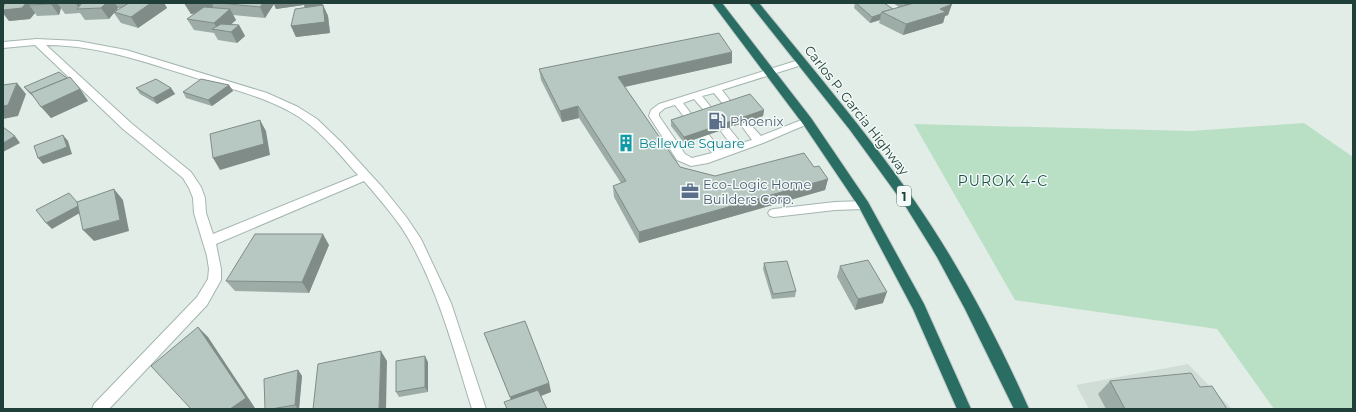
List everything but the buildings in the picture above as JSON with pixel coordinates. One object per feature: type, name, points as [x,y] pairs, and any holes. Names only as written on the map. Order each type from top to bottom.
[{"type":"highway","points":[[717,3],[807,121],[864,205],[919,308],[964,409]]},
{"type":"highway","name":"Carlos P. Garcia Highway","points":[[754,3],[870,147],[929,234],[968,301],[1022,409]]},
{"type":"street","points":[[37,42],[127,126],[186,176],[195,187],[199,198],[200,213],[209,241],[215,269],[214,280],[202,301],[100,409]]},
{"type":"street","points":[[3,45],[37,42],[79,44],[123,52],[283,103],[304,114],[322,128],[366,176],[391,205],[416,241],[434,276],[452,323],[480,409]]},
{"type":"street","points":[[209,241],[366,176]]},
{"type":"lane","points":[[802,62],[657,108],[654,112],[654,116],[681,157],[686,160],[696,162],[759,141],[807,121]]},
{"type":"lane","points":[[716,89],[730,106]]},
{"type":"lane","points":[[696,95],[711,113]]},
{"type":"lane","points":[[677,101],[691,120]]},
{"type":"lane","points":[[744,123],[759,141]]},
{"type":"lane","points":[[724,130],[739,148]]},
{"type":"lane","points":[[704,136],[719,155]]},
{"type":"lane","points":[[774,213],[836,206],[864,205]]},
{"type":"shaded area","points":[[1188,364],[1232,409],[1089,409],[1076,385]]},
{"type":"green space","points":[[1304,123],[1353,157],[1353,409],[1274,409],[1217,329],[1015,300],[914,124],[1191,131]]},
{"type":"place","name":"Phoenix","points":[[717,121]]},
{"type":"place","name":"Bellevue Square","points":[[626,143]]},
{"type":"place","name":"Eco-Logic Home Builders Corp.","points":[[690,191]]},
{"type":"district","name":"PUROK 4-C","points":[[1003,181]]}]
